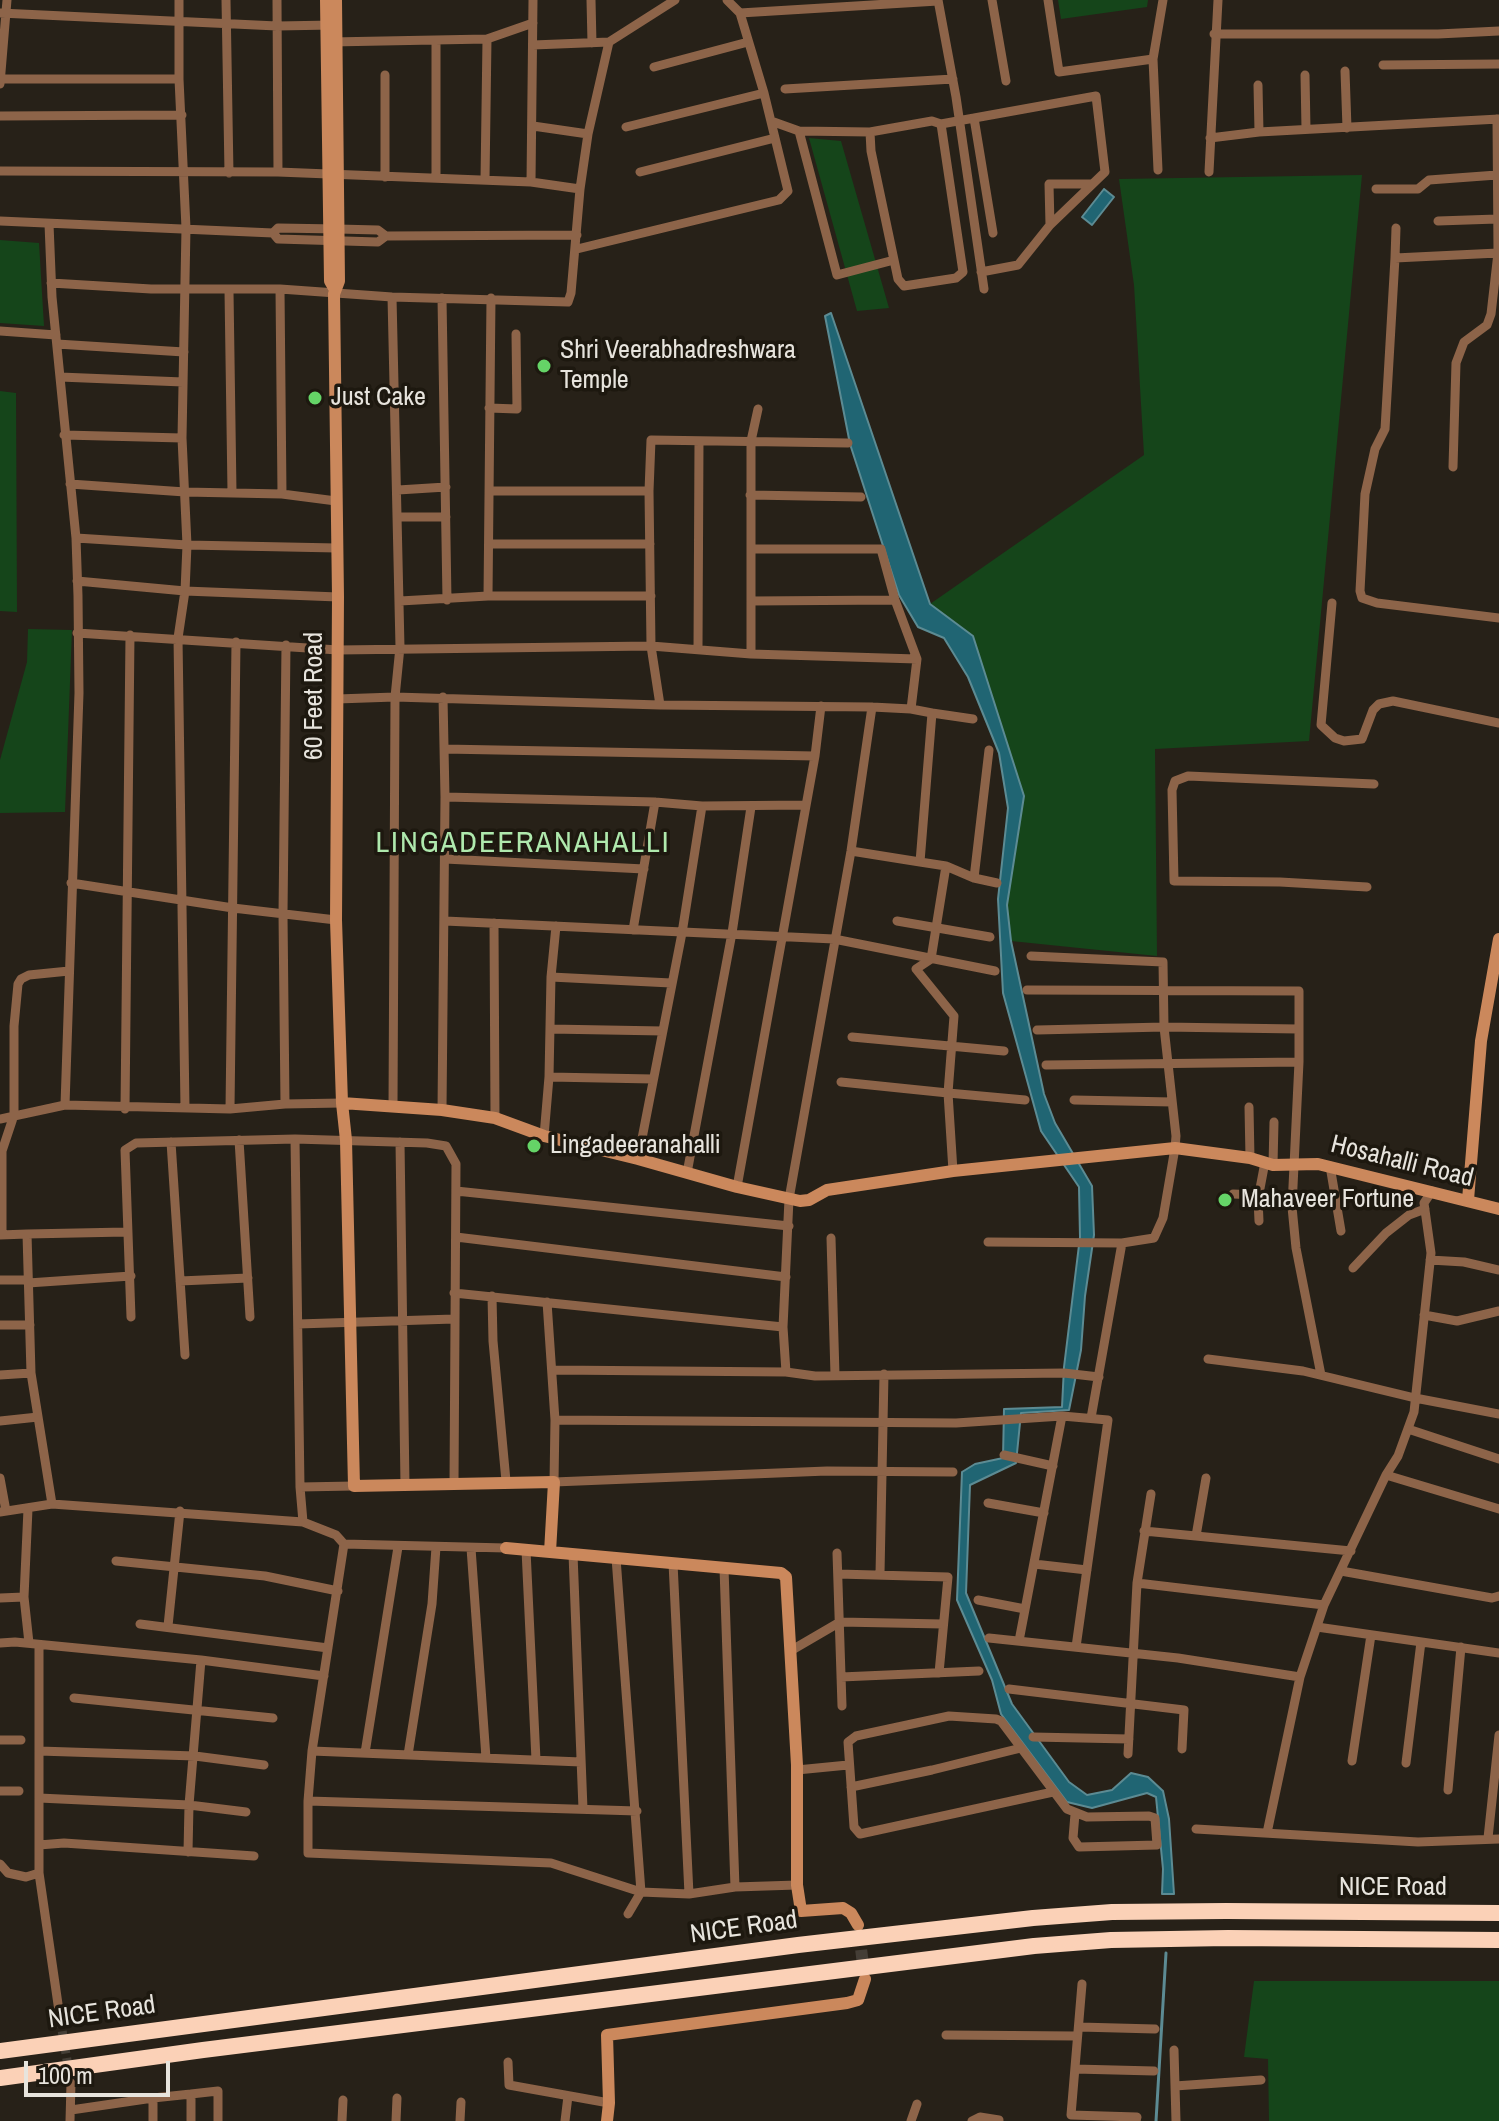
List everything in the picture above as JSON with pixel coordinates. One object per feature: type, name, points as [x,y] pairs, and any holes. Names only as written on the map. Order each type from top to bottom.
[{"type":"highway","name":"NICE Road","points":[[0,2051],[798,1945],[1046,1917],[1112,1912],[1499,1913]]},
{"type":"highway","name":"NICE Road","points":[[0,2078],[1034,1946],[1111,1940],[1228,1938],[1499,1940]]},
{"type":"street","points":[[7,0],[2,13],[0,82],[179,79]]},
{"type":"street","points":[[179,0],[179,79],[186,228],[182,438],[187,545],[185,591],[178,638],[185,1108]]},
{"type":"street","points":[[226,0],[229,173]]},
{"type":"street","points":[[277,0],[278,172]]},
{"type":"street","name":"60 Feet Road","points":[[326,0],[331,25]]},
{"type":"street","name":"60 Feet Road","points":[[336,0],[331,25],[334,235],[339,281],[334,291],[338,597],[336,920],[346,1140],[354,1486]]},
{"type":"street","points":[[531,182],[533,0]]},
{"type":"street","points":[[591,0],[592,43]]},
{"type":"street","points":[[533,45],[609,42],[675,0]]},
{"type":"street","points":[[577,249],[779,200],[788,191],[740,13],[727,0]]},
{"type":"street","points":[[740,13],[938,0],[984,289]]},
{"type":"street","points":[[992,0],[1006,81]]},
{"type":"street","points":[[1048,0],[1059,72],[1153,59]]},
{"type":"street","points":[[1158,170],[1153,59],[1163,0]]},
{"type":"street","points":[[1209,172],[1218,0]]},
{"type":"street","points":[[2,13],[277,26],[331,25]]},
{"type":"street","points":[[331,42],[487,39],[533,23]]},
{"type":"street","points":[[1214,34],[1499,31]]},
{"type":"street","points":[[485,180],[487,39]]},
{"type":"street","points":[[436,41],[436,178]]},
{"type":"street","points":[[51,283],[229,291],[280,289],[392,297],[568,302],[577,249],[580,189],[588,134],[609,42]]},
{"type":"street","points":[[654,67],[748,42]]},
{"type":"street","points":[[1383,65],[1499,64]]},
{"type":"street","points":[[1345,71],[1347,128]]},
{"type":"street","points":[[385,75],[385,177]]},
{"type":"street","points":[[1305,75],[1306,129]]},
{"type":"street","points":[[785,89],[953,79]]},
{"type":"street","points":[[1258,85],[1259,132]]},
{"type":"street","points":[[626,127],[764,93]]},
{"type":"street","points":[[771,121],[799,131],[870,132],[932,121],[941,124],[1096,96],[1105,172],[1050,225],[1018,265],[981,272]]},
{"type":"street","points":[[0,116],[182,115]]},
{"type":"street","points":[[974,118],[993,233]]},
{"type":"street","points":[[1210,138],[1259,132],[1498,119],[1498,253],[1491,314],[1487,325],[1464,342],[1456,363],[1453,467]]},
{"type":"street","points":[[870,132],[871,151],[898,279],[904,286],[956,278],[963,272],[941,124]]},
{"type":"street","points":[[533,126],[588,134]]},
{"type":"street","points":[[799,131],[837,275],[894,260]]},
{"type":"street","points":[[640,172],[775,138]]},
{"type":"street","points":[[0,171],[278,172],[531,182],[580,189]]},
{"type":"street","points":[[1376,189],[1418,189],[1429,180],[1497,175]]},
{"type":"street","points":[[1050,225],[1049,184],[1090,184]]},
{"type":"street","points":[[1438,221],[1497,219]]},
{"type":"street","points":[[0,221],[273,233],[278,239],[378,230],[386,236],[577,235]]},
{"type":"street","points":[[49,224],[51,283],[76,538],[77,581],[79,693],[65,1105]]},
{"type":"street","points":[[1396,228],[1385,429],[1375,449],[1365,494],[1360,591],[1362,598],[1377,603],[1499,618]]},
{"type":"street","points":[[1395,258],[1498,253]]},
{"type":"street","points":[[280,289],[282,494]]},
{"type":"street","points":[[229,291],[232,492]]},
{"type":"street","points":[[392,297],[400,601],[395,697],[393,1106]]},
{"type":"street","points":[[442,298],[447,600]]},
{"type":"street","points":[[488,596],[491,298]]},
{"type":"street","points":[[0,331],[184,352]]},
{"type":"street","points":[[489,408],[517,409],[516,334]]},
{"type":"street","points":[[60,377],[183,382]]},
{"type":"street","points":[[751,654],[751,441],[758,409]]},
{"type":"street","points":[[64,435],[182,438]]},
{"type":"street","points":[[660,705],[651,646],[651,440],[848,443]]},
{"type":"street","points":[[698,649],[699,441]]},
{"type":"street","points":[[70,484],[185,492],[282,494],[336,501]]},
{"type":"street","points":[[398,490],[446,487]]},
{"type":"street","points":[[489,491],[649,491]]},
{"type":"street","points":[[750,495],[861,497]]},
{"type":"street","points":[[399,517],[446,517]]},
{"type":"street","points":[[76,538],[187,545],[337,548]]},
{"type":"street","points":[[490,544],[650,544]]},
{"type":"street","points":[[751,549],[881,549],[895,600],[917,659],[911,709]]},
{"type":"street","points":[[77,581],[185,591],[338,597]]},
{"type":"street","points":[[400,601],[488,596],[651,596]]},
{"type":"street","points":[[751,601],[895,600]]},
{"type":"street","points":[[1332,603],[1321,725],[1335,738],[1344,741],[1362,739],[1373,710],[1379,704],[1393,701],[1499,723]]},
{"type":"street","points":[[77,633],[338,650],[651,646],[751,654],[917,659]]},
{"type":"street","points":[[125,1109],[130,635]]},
{"type":"street","points":[[230,1109],[236,642]]},
{"type":"street","points":[[285,1104],[283,914],[286,645]]},
{"type":"street","points":[[442,1110],[445,921],[443,697]]},
{"type":"street","points":[[337,699],[443,697],[660,705],[872,707],[911,709],[973,719]]},
{"type":"street","points":[[737,1187],[815,756],[821,706]]},
{"type":"street","points":[[786,1372],[783,1327],[789,1199],[851,851],[872,707]]},
{"type":"street","points":[[920,862],[932,713]]},
{"type":"street","points":[[444,749],[815,756]]},
{"type":"street","points":[[974,878],[989,750]]},
{"type":"street","points":[[1367,887],[1174,881],[1172,790],[1175,781],[1188,776],[1374,784]]},
{"type":"street","points":[[445,797],[702,806],[805,805]]},
{"type":"street","points":[[633,930],[655,802]]},
{"type":"street","points":[[638,1159],[682,933],[702,806]]},
{"type":"street","points":[[687,1173],[732,933],[751,807]]},
{"type":"street","points":[[851,851],[946,866],[974,878],[997,883]]},
{"type":"street","points":[[445,859],[644,869]]},
{"type":"street","points":[[946,866],[931,959],[916,969],[954,1016],[948,1093],[953,1171]]},
{"type":"street","points":[[71,883],[336,920]]},
{"type":"street","points":[[445,921],[834,939],[995,971]]},
{"type":"street","points":[[897,921],[990,937]]},
{"type":"street","points":[[494,923],[495,1118]]},
{"type":"street","points":[[544,1136],[556,926]]},
{"type":"street","points":[[1468,1200],[1481,1041],[1499,939]]},
{"type":"street","points":[[988,1242],[1122,1243],[1154,1238],[1163,1218],[1175,1148],[1164,1027],[1163,962],[1031,956]]},
{"type":"street","points":[[69,971],[29,975],[18,984],[14,1026],[14,1115],[2,1151],[1,1235],[126,1232]]},
{"type":"street","points":[[551,977],[671,983]]},
{"type":"street","points":[[1027,990],[1299,991],[1299,1062],[1291,1183],[1296,1248],[1321,1375]]},
{"type":"street","points":[[1037,1030],[1164,1027],[1298,1029]]},
{"type":"street","points":[[550,1029],[663,1031]]},
{"type":"street","points":[[852,1037],[1004,1051]]},
{"type":"street","points":[[1046,1065],[1299,1062]]},
{"type":"street","points":[[549,1077],[653,1079]]},
{"type":"street","points":[[841,1082],[1025,1100]]},
{"type":"street","points":[[1074,1100],[1172,1102]]},
{"type":"street","points":[[0,1119],[65,1105],[125,1109],[230,1109],[342,1103],[442,1110],[495,1118],[544,1136],[737,1187],[789,1199],[809,1200],[827,1190],[953,1171],[1175,1148],[1269,1163]]},
{"type":"street","points":[[1249,1107],[1250,1158]]},
{"type":"street","points":[[1259,1221],[1258,1195],[1269,1163],[1274,1122]]},
{"type":"street","points":[[295,1139],[303,1522]]},
{"type":"street","points":[[131,1317],[125,1150],[136,1143],[295,1139],[446,1146],[456,1164],[454,1484]]},
{"type":"street","points":[[239,1140],[250,1317]]},
{"type":"street","points":[[171,1142],[185,1355]]},
{"type":"street","points":[[400,1142],[405,1485]]},
{"type":"street","name":"Hosahalli Road","points":[[1269,1163],[1330,1166],[1499,1209]]},
{"type":"street","points":[[1330,1166],[1341,1231]]},
{"type":"street","points":[[456,1191],[789,1226]]},
{"type":"street","points":[[1267,1833],[1282,1750],[1300,1677],[1324,1605],[1398,1456],[1408,1429],[1415,1398],[1430,1260],[1426,1197],[1432,1191]]},
{"type":"street","points":[[1233,1194],[1258,1195]]},
{"type":"street","points":[[1353,1268],[1386,1233],[1409,1215],[1425,1209]]},
{"type":"street","points":[[27,1234],[31,1373],[52,1504]]},
{"type":"street","points":[[456,1237],[786,1277]]},
{"type":"street","points":[[831,1238],[835,1375]]},
{"type":"street","points":[[1091,1418],[1122,1243]]},
{"type":"street","points":[[1430,1260],[1464,1262],[1499,1270]]},
{"type":"street","points":[[0,1280],[28,1282],[131,1276]]},
{"type":"street","points":[[180,1281],[248,1278]]},
{"type":"street","points":[[454,1293],[783,1327]]},
{"type":"street","points":[[492,1296],[506,1481]]},
{"type":"street","points":[[547,1302],[555,1420],[550,1552]]},
{"type":"street","points":[[1424,1315],[1457,1321],[1499,1311]]},
{"type":"street","points":[[298,1324],[454,1319]]},
{"type":"street","points":[[0,1325],[30,1325]]},
{"type":"street","points":[[1208,1359],[1321,1375],[1499,1414]]},
{"type":"street","points":[[553,1370],[786,1372],[815,1376],[1064,1373],[1099,1377]]},
{"type":"street","points":[[0,1375],[31,1373]]},
{"type":"street","points":[[880,1574],[884,1374]]},
{"type":"street","points":[[555,1420],[956,1423],[1062,1416],[1108,1420],[1076,1647]]},
{"type":"street","points":[[1019,1641],[1062,1416]]},
{"type":"street","points":[[0,1421],[38,1417]]},
{"type":"street","points":[[1408,1429],[1499,1459]]},
{"type":"street","points":[[1004,1455],[1053,1466]]},
{"type":"street","points":[[300,1487],[554,1482],[882,1470],[953,1472]]},
{"type":"street","points":[[1386,1475],[1499,1509]]},
{"type":"street","points":[[0,1478],[3,1512],[52,1504],[180,1511],[303,1522],[336,1535],[344,1544],[506,1548],[781,1573],[786,1577],[792,1650],[797,1770],[797,1885],[801,1911],[843,1908],[851,1913],[858,1925]]},
{"type":"street","points":[[1196,1536],[1206,1478]]},
{"type":"street","points":[[1128,1754],[1137,1583],[1151,1494]]},
{"type":"street","points":[[988,1503],[1044,1513]]},
{"type":"street","points":[[28,1509],[24,1597],[34,1644],[39,1751],[39,1873],[60,2018]]},
{"type":"street","points":[[168,1626],[180,1511]]},
{"type":"street","points":[[1144,1531],[1351,1551]]},
{"type":"street","points":[[344,1544],[312,1751],[308,1853],[551,1863],[641,1892],[689,1894],[735,1887],[797,1885]]},
{"type":"street","points":[[365,1753],[398,1547]]},
{"type":"street","points":[[408,1755],[432,1604],[436,1547]]},
{"type":"street","points":[[471,1548],[486,1758]]},
{"type":"street","points":[[526,1550],[536,1760]]},
{"type":"street","points":[[837,1553],[842,1706]]},
{"type":"street","points":[[573,1554],[583,1809]]},
{"type":"street","points":[[616,1558],[641,1892],[628,1914]]},
{"type":"street","points":[[116,1561],[265,1576],[338,1591]]},
{"type":"street","points":[[673,1563],[689,1894]]},
{"type":"street","points":[[1034,1564],[1087,1570]]},
{"type":"street","points":[[724,1568],[735,1887]]},
{"type":"street","points":[[1341,1571],[1492,1598],[1499,1596]]},
{"type":"street","points":[[838,1574],[948,1577],[939,1673]]},
{"type":"street","points":[[1137,1583],[1324,1605]]},
{"type":"street","points":[[0,1598],[24,1597]]},
{"type":"street","points":[[978,1600],[1025,1609]]},
{"type":"street","points":[[792,1650],[840,1622],[943,1624]]},
{"type":"street","points":[[140,1624],[328,1648]]},
{"type":"street","points":[[1317,1627],[1499,1653]]},
{"type":"street","points":[[1352,1761],[1371,1635]]},
{"type":"street","points":[[989,1638],[1133,1653],[1300,1677]]},
{"type":"street","points":[[1406,1763],[1421,1642]]},
{"type":"street","points":[[0,1643],[201,1660],[324,1676]]},
{"type":"street","points":[[1448,1790],[1461,1647]]},
{"type":"street","points":[[188,1852],[201,1660]]},
{"type":"street","points":[[841,1677],[979,1671]]},
{"type":"street","points":[[1009,1689],[1184,1710],[1182,1749]]},
{"type":"street","points":[[74,1698],[273,1718]]},
{"type":"street","points":[[1053,1792],[860,1834],[854,1827],[848,1742],[856,1736],[949,1716],[996,1719],[1067,1809],[1075,1814],[1100,1817],[1155,1818],[1157,1845],[1079,1847],[1073,1838],[1075,1814]]},
{"type":"street","points":[[1488,1838],[1496,1788],[1499,1735]]},
{"type":"street","points":[[1033,1737],[1129,1739]]},
{"type":"street","points":[[0,1740],[21,1740]]},
{"type":"street","points":[[851,1787],[1021,1748]]},
{"type":"street","points":[[39,1751],[195,1756],[264,1765]]},
{"type":"street","points":[[312,1751],[581,1762]]},
{"type":"street","points":[[797,1770],[848,1765]]},
{"type":"street","points":[[0,1791],[19,1791]]},
{"type":"street","points":[[39,1798],[189,1805],[246,1812]]},
{"type":"street","points":[[308,1801],[637,1811]]},
{"type":"street","points":[[1196,1829],[1418,1842],[1499,1839]]},
{"type":"street","points":[[39,1845],[64,1843],[254,1856]]},
{"type":"street","points":[[0,1864],[8,1873],[26,1877],[39,1873]]},
{"type":"street","points":[[607,2121],[607,2035],[847,2003],[858,2000],[865,1979]]},
{"type":"street","points":[[1082,1984],[1071,2115],[1137,2117],[1136,2121]]},
{"type":"street","points":[[946,2035],[1155,2029]]},
{"type":"street","points":[[1174,2050],[1176,2121]]},
{"type":"street","points":[[508,2062],[509,2085],[609,2103]]},
{"type":"street","points":[[1075,2069],[1154,2071]]},
{"type":"street","points":[[1175,2086],[1261,2080]]},
{"type":"street","points":[[71,2083],[70,2116],[153,2098],[218,2091],[218,2121]]},
{"type":"street","points":[[191,2094],[191,2121]]},
{"type":"street","points":[[565,2121],[568,2096]]},
{"type":"street","points":[[153,2098],[153,2121]]},
{"type":"street","points":[[396,2121],[397,2098]]},
{"type":"street","points":[[342,2121],[343,2100]]},
{"type":"street","points":[[460,2121],[461,2102]]},
{"type":"street","points":[[911,2121],[917,2104]]},
{"type":"street","points":[[972,2121],[980,2117],[999,2120]]},
{"type":"green space","points":[[1058,0],[1148,0],[1147,7],[1061,19]]},
{"type":"green space","points":[[809,138],[841,141],[889,308],[857,311]]},
{"type":"green space","points":[[1362,175],[1309,741],[1155,749],[1157,956],[1011,941],[1007,905],[1023,796],[973,637],[930,604],[1144,455],[1134,285],[1119,179]]},
{"type":"green space","points":[[0,240],[39,243],[44,326],[0,323]]},
{"type":"green space","points":[[0,391],[16,393],[17,612],[0,611]]},
{"type":"green space","points":[[28,629],[72,630],[65,812],[0,813],[0,760],[27,662]]},
{"type":"green space","points":[[1254,1981],[1499,1981],[1499,2121],[1269,2121],[1268,2059],[1244,2057]]},
{"type":"water","points":[[1104,189],[1114,197],[1092,225],[1082,217]]},
{"type":"water","points":[[831,313],[930,604],[973,636],[1024,796],[1007,905],[1011,941],[1044,1094],[1055,1123],[1092,1186],[1094,1235],[1081,1350],[1069,1410],[1021,1413],[1016,1463],[970,1485],[966,1593],[1012,1704],[1069,1782],[1087,1795],[1112,1790],[1131,1773],[1148,1777],[1163,1791],[1169,1819],[1174,1894],[1162,1894],[1163,1869],[1156,1797],[1147,1793],[1092,1808],[1067,1802],[1001,1714],[992,1680],[957,1600],[962,1472],[975,1464],[1003,1458],[1004,1409],[1062,1407],[1080,1237],[1079,1187],[1041,1131],[1003,993],[998,899],[1008,808],[999,753],[968,677],[944,638],[918,627],[899,595],[850,444],[825,316]]},
{"type":"waterway","points":[[1156,2121],[1166,1953]]},
{"type":"tunnel","points":[[859,1932],[864,1973]]},
{"type":"tunnel","points":[[60,2018],[69,2072]]},
{"type":"place","name":"Shri Veerabhadreshwara Temple","points":[[544,366]]},
{"type":"place","name":"Just Cake","points":[[315,398]]},
{"type":"place","name":"Lingadeeranahalli","points":[[534,1146]]},
{"type":"place","name":"Mahaveer Fortune","points":[[1225,1200]]},
{"type":"district","name":"LINGADEERANAHALLI","points":[[523,844]]}]
